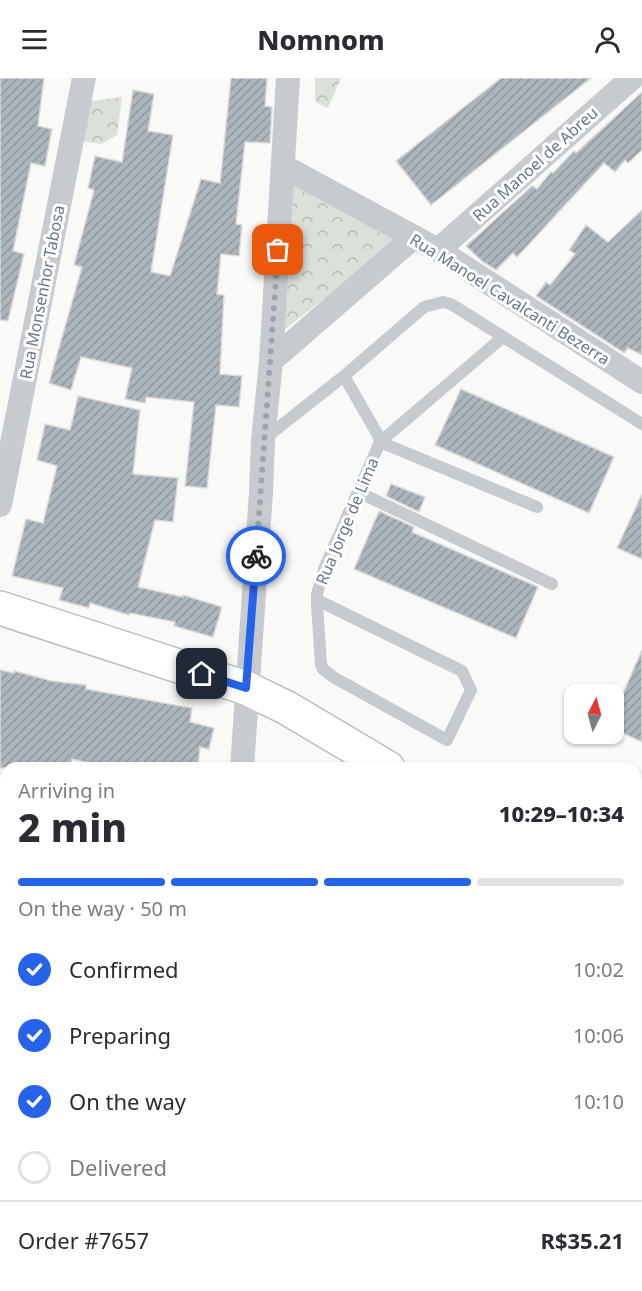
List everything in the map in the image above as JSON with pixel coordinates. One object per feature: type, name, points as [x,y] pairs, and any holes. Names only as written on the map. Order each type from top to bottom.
[{"type":"main road","points":[[0,608],[246,688],[287,708],[378,762]]},
{"type":"street","name":"Rua Monsenhor Tabosa","points":[[0,505],[84,78]]},
{"type":"street","points":[[242,762],[263,440],[271,361],[288,78]]},
{"type":"street","name":"Rua Manoel de Abreu","points":[[438,250],[632,78]]},
{"type":"street","name":"Rua Manoel Cavalcanti Bezerra","points":[[283,166],[438,250],[642,382]]},
{"type":"street","points":[[271,361],[414,237]]},
{"type":"lane","points":[[263,440],[344,376],[424,306],[443,302],[451,304],[642,424]]},
{"type":"lane","points":[[380,442],[503,337]]},
{"type":"lane","points":[[344,376],[379,436],[380,442]]},
{"type":"lane","points":[[380,442],[537,507]]},
{"type":"lane","name":"Rua Jorge de Lima","points":[[317,600],[462,671],[471,690],[447,740],[333,677],[323,669],[320,658],[317,600],[324,569],[380,442]]},
{"type":"lane","points":[[358,492],[552,584]]},
{"type":"green space","points":[[315,78],[341,78],[328,108],[315,102]]},
{"type":"green space","points":[[122,97],[117,135],[101,144],[81,141],[91,101]]},
{"type":"green space","points":[[290,179],[402,239],[280,333]]},
{"type":"building","points":[[0,78],[44,78],[38,126],[52,129],[45,166],[31,163],[13,251],[24,254],[8,321],[0,320]]},
{"type":"building","points":[[231,78],[267,78],[265,106],[272,107],[270,143],[245,142],[236,224],[242,225],[239,256],[221,254],[217,294],[224,295],[220,374],[242,376],[239,407],[216,405],[207,488],[185,486],[194,402],[146,397],[145,403],[125,399],[132,368],[81,357],[71,390],[49,383],[82,267],[74,265],[94,190],[88,188],[95,156],[122,162],[133,90],[154,94],[148,131],[173,135],[151,272],[170,276],[201,179],[220,183]]},
{"type":"building","points":[[501,78],[591,78],[431,205],[396,161]]},
{"type":"building","points":[[642,92],[642,150],[628,163],[625,160],[615,172],[604,163],[517,257],[513,253],[496,270],[483,262],[466,246],[532,186],[537,189],[551,172],[553,173],[574,151],[576,153]]},
{"type":"building","points":[[642,210],[642,355],[628,348],[624,353],[536,296],[546,282],[550,285],[575,254],[569,250],[586,225],[608,242]]},
{"type":"building","points":[[461,389],[614,457],[589,513],[435,445]]},
{"type":"building","points":[[78,396],[140,410],[133,474],[178,478],[173,522],[155,520],[138,587],[183,597],[183,595],[222,607],[213,637],[174,626],[175,622],[130,613],[129,615],[90,603],[89,608],[59,600],[63,588],[12,576],[26,519],[43,523],[57,466],[37,460],[45,424],[70,430]]},
{"type":"building","points":[[391,484],[425,497],[419,512],[386,496]]},
{"type":"building","points":[[642,494],[642,559],[617,548]]},
{"type":"building","points":[[379,511],[414,527],[412,532],[538,587],[516,638],[354,569]]},
{"type":"building","points":[[642,650],[642,742],[624,734],[624,691]]},
{"type":"building","points":[[0,670],[14,673],[14,671],[52,681],[86,685],[86,689],[192,708],[190,722],[214,728],[209,749],[200,747],[199,762],[84,762],[72,759],[71,762],[0,762]]},
{"type":"way so far","points":[[256,556],[278,250]]},
{"type":"route","points":[[202,674],[246,688],[256,556]]}]
